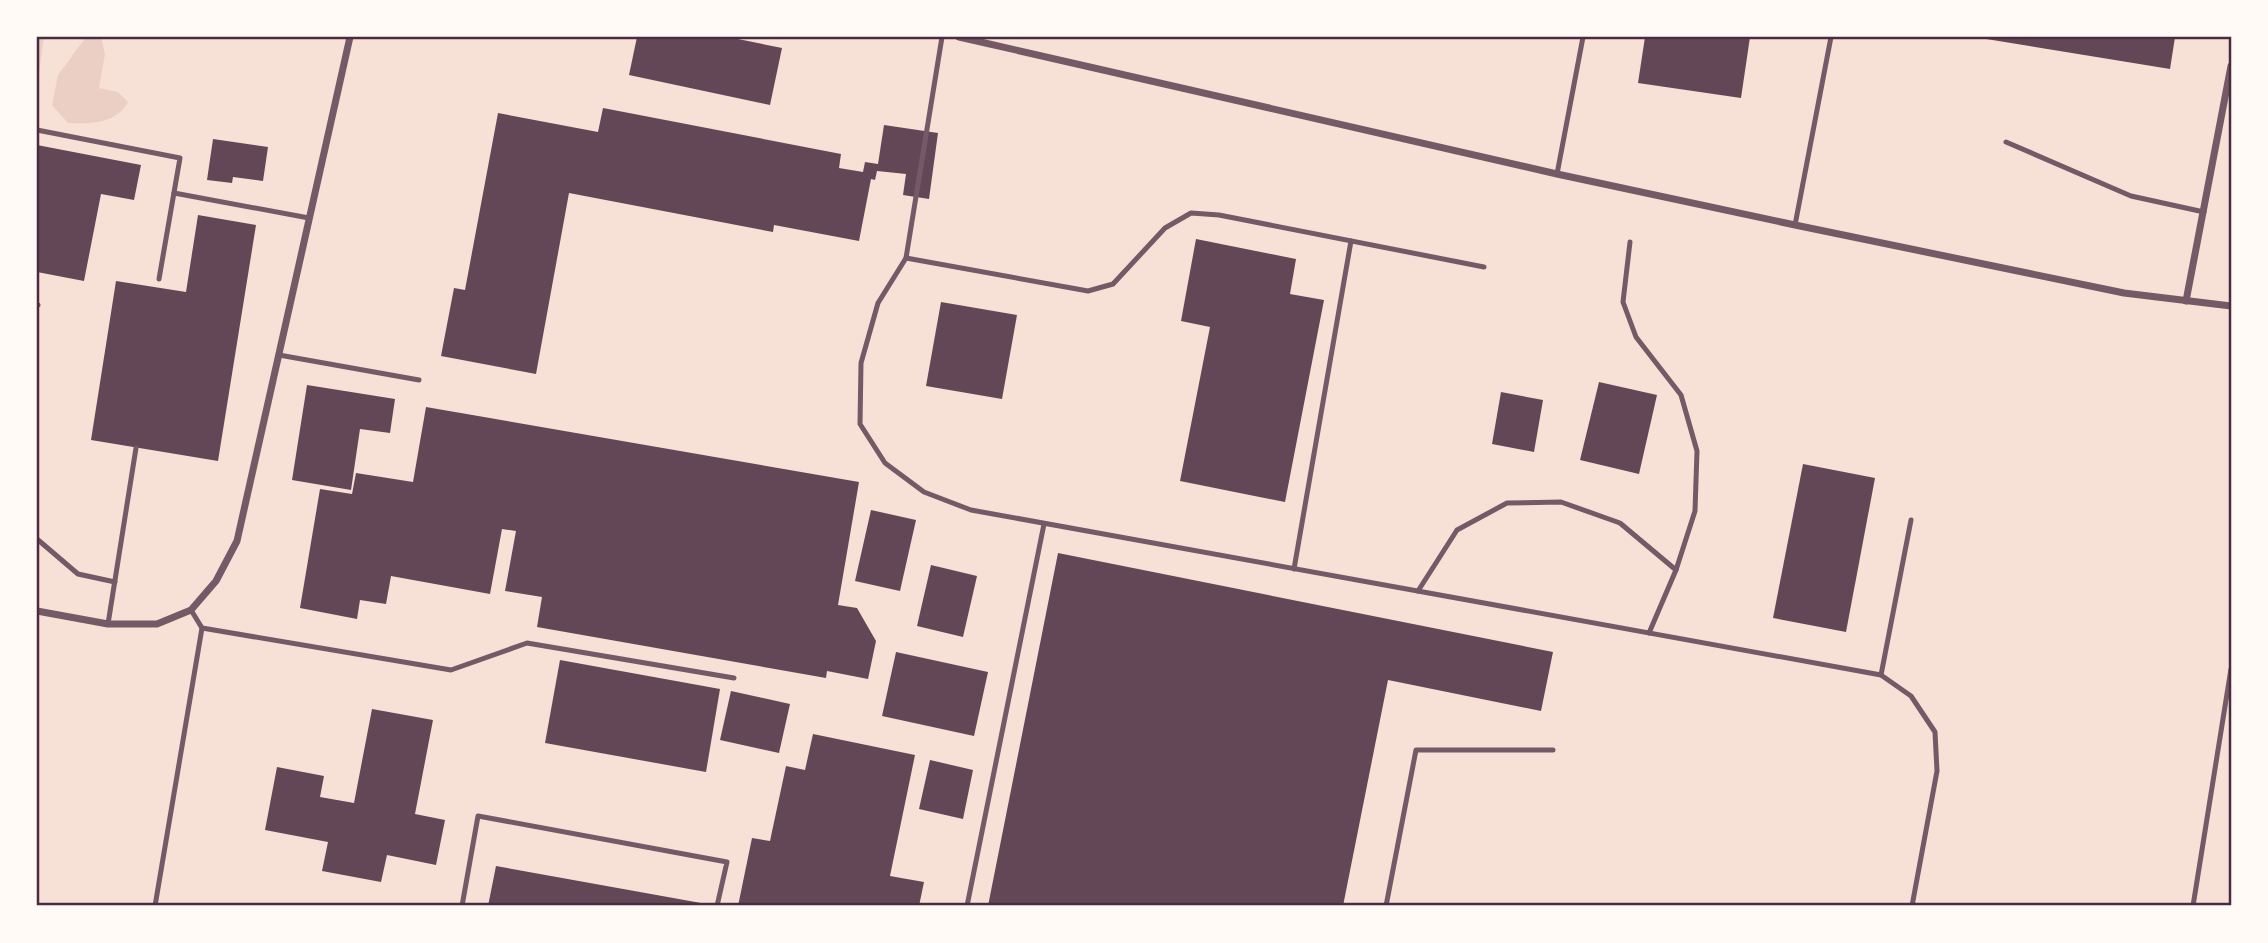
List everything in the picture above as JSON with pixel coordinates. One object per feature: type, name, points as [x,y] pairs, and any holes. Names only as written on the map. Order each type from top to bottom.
[{"type":"street","points":[[37,611],[108,624],[157,624],[191,610],[216,581],[237,541],[350,37]]},
{"type":"street","points":[[959,37],[1557,174],[1795,225],[2124,293],[2231,306]]},
{"type":"street","points":[[2186,301],[2231,66]]},
{"type":"lane","points":[[942,37],[906,258],[878,303],[862,363],[860,424],[885,463],[925,492],[971,510],[1881,675],[1911,696],[1935,732],[1937,771],[1912,906]]},
{"type":"lane","points":[[1557,174],[1583,37]]},
{"type":"lane","points":[[1795,225],[1831,37]]},
{"type":"lane","points":[[37,130],[180,158],[159,279]]},
{"type":"lane","points":[[2006,142],[2131,196],[2204,212]]},
{"type":"lane","points":[[174,193],[309,218]]},
{"type":"lane","points":[[906,258],[1088,291],[1113,284],[1165,228],[1191,213],[1219,215],[1484,267]]},
{"type":"lane","points":[[1294,569],[1351,241]]},
{"type":"lane","points":[[1630,242],[1623,302],[1636,338],[1681,395],[1697,452],[1695,511],[1676,570],[1649,633]]},
{"type":"lane","points":[[279,355],[419,380]]},
{"type":"lane","points":[[108,624],[136,447]]},
{"type":"lane","points":[[1418,591],[1457,530],[1507,503],[1561,502],[1620,523],[1676,570]]},
{"type":"lane","points":[[1881,675],[1911,520]]},
{"type":"lane","points":[[967,906],[1044,523]]},
{"type":"lane","points":[[37,540],[78,574],[115,582]]},
{"type":"lane","points":[[155,906],[202,628],[191,610]]},
{"type":"lane","points":[[202,628],[450,670],[527,643],[734,678]]},
{"type":"lane","points":[[2193,906],[2231,669]]},
{"type":"lane","points":[[1386,906],[1416,750],[1553,750]]},
{"type":"lane","points":[[462,906],[478,816],[727,863],[717,906]]},
{"type":"shaded area","points":[[37,37],[44,37],[37,87]]},
{"type":"shaded area","points":[[86,37],[101,37],[105,54],[99,88],[118,92],[128,102],[110,119],[93,123],[68,123],[52,105],[58,75]]},
{"type":"building","points":[[637,37],[728,37],[782,48],[770,105],[629,75]]},
{"type":"building","points":[[1645,37],[1750,37],[1741,98],[1638,83]]},
{"type":"building","points":[[1974,37],[2175,37],[2170,69]]},
{"type":"building","points":[[603,108],[841,154],[839,168],[863,172],[865,162],[878,164],[884,125],[938,133],[929,199],[903,195],[906,174],[877,171],[875,180],[871,179],[859,241],[774,225],[773,232],[569,193],[536,374],[441,356],[454,288],[465,290],[498,113],[598,132]]},
{"type":"building","points":[[213,139],[268,147],[263,181],[233,177],[232,183],[207,180]]},
{"type":"building","points":[[37,145],[141,165],[134,200],[101,194],[84,281],[37,272]]},
{"type":"building","points":[[198,215],[256,225],[218,461],[91,440],[116,281],[186,292]]},
{"type":"building","points":[[1196,239],[1296,259],[1290,294],[1324,300],[1285,502],[1180,481],[1210,327],[1181,321]]},
{"type":"building","points":[[941,302],[1017,315],[1002,399],[926,386]]},
{"type":"building","points":[[1599,382],[1657,395],[1639,474],[1580,460]]},
{"type":"building","points":[[307,385],[395,399],[390,433],[360,429],[351,490],[292,480]]},
{"type":"building","points":[[1501,392],[1543,400],[1534,452],[1492,444]]},
{"type":"building","points":[[426,407],[859,482],[838,605],[857,608],[876,641],[868,679],[827,671],[826,678],[537,627],[542,597],[505,591],[516,531],[502,529],[490,594],[391,576],[386,604],[360,600],[357,619],[300,608],[320,489],[352,494],[356,473],[413,482]]},
{"type":"building","points":[[1803,464],[1875,478],[1846,632],[1773,618]]},
{"type":"building","points":[[871,510],[916,520],[900,591],[855,581]]},
{"type":"building","points":[[1058,553],[1553,652],[1541,711],[1388,680],[1343,906],[988,906]]},
{"type":"building","points":[[931,565],[977,576],[963,637],[917,626]]},
{"type":"building","points":[[896,652],[988,672],[974,736],[882,716]]},
{"type":"building","points":[[560,660],[720,689],[706,772],[545,743]]},
{"type":"building","points":[[731,691],[790,704],[779,753],[720,740]]},
{"type":"building","points":[[372,709],[433,720],[415,814],[445,820],[436,865],[387,855],[381,882],[322,871],[328,842],[265,830],[277,767],[324,776],[320,797],[354,803]]},
{"type":"building","points":[[813,734],[915,755],[890,876],[924,882],[919,906],[738,906],[752,838],[770,841],[786,766],[805,770]]},
{"type":"building","points":[[930,760],[973,770],[963,819],[919,809]]},
{"type":"building","points":[[496,866],[701,903],[700,906],[488,906]]}]
